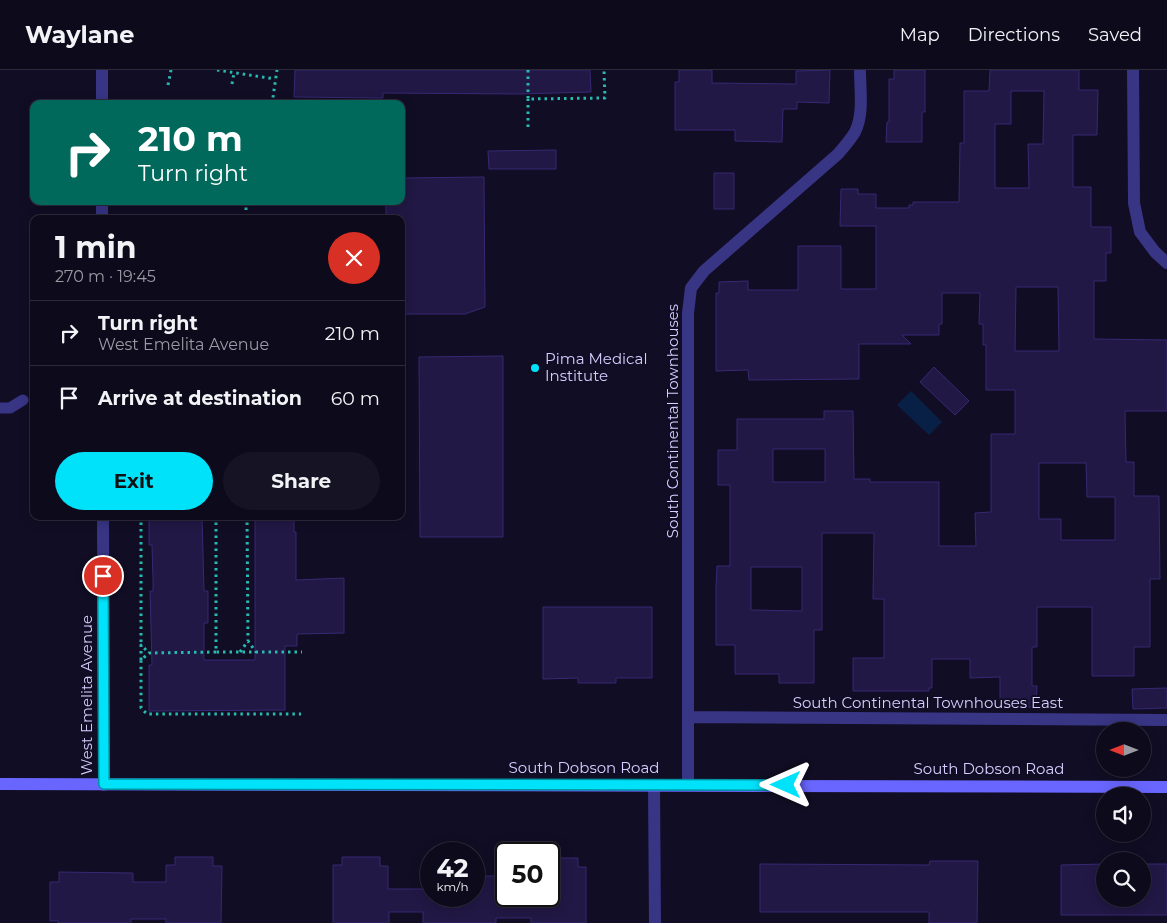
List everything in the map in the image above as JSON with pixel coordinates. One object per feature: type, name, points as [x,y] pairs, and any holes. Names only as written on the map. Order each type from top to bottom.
[{"type":"main road","name":"South Dobson Road","points":[[0,784],[688,784],[1167,787]]},
{"type":"street","points":[[102,70],[102,100]]},
{"type":"street","name":"South Continental Townhouses","points":[[688,784],[688,313],[691,288],[704,271],[838,154],[854,133],[859,121],[860,70]]},
{"type":"street","points":[[1133,70],[1134,203],[1140,232],[1155,252],[1167,263]]},
{"type":"street","name":"West Emelita Avenue","points":[[103,520],[104,784]]},
{"type":"street","name":"South Continental Townhouses East","points":[[688,717],[1167,720]]},
{"type":"street","points":[[654,784],[655,923]]},
{"type":"lane","points":[[0,408],[10,408],[23,400]]},
{"type":"path","points":[[168,85],[171,70]]},
{"type":"path","points":[[217,70],[275,79]]},
{"type":"path","points":[[272,100],[277,70]]},
{"type":"path","points":[[528,70],[528,126]]},
{"type":"path","points":[[528,99],[604,98],[604,70]]},
{"type":"path","points":[[232,84],[234,73]]},
{"type":"path","points":[[141,520],[142,708],[147,714],[301,714]]},
{"type":"path","points":[[216,520],[216,652]]},
{"type":"path","points":[[248,520],[248,641],[256,652]]},
{"type":"path","points":[[240,652],[248,641]]},
{"type":"path","points":[[141,645],[149,653]]},
{"type":"path","points":[[141,660],[149,653],[302,652]]},
{"type":"water","points":[[911,391],[942,422],[929,435],[897,405]]},
{"type":"building","points":[[295,70],[590,70],[591,92],[519,94],[383,93],[383,98],[294,97]]},
{"type":"building","points":[[679,70],[712,70],[712,83],[796,84],[796,71],[830,70],[829,103],[797,102],[797,109],[783,109],[782,142],[735,141],[735,130],[675,130],[675,82],[679,82]]},
{"type":"building","points":[[894,70],[925,70],[925,112],[922,112],[922,142],[886,142],[887,122],[889,122],[889,79],[894,79]]},
{"type":"building","points":[[990,70],[1079,70],[1079,90],[1098,90],[1097,135],[1073,135],[1073,187],[1091,187],[1091,227],[1111,227],[1111,253],[1106,253],[1106,281],[1094,281],[1094,339],[1167,340],[1167,411],[1125,411],[1126,462],[1134,462],[1134,496],[1159,496],[1160,579],[1150,579],[1150,647],[1134,647],[1134,676],[1092,676],[1092,607],[1037,607],[1037,647],[1032,647],[1032,686],[1037,686],[1036,707],[1000,707],[1000,677],[970,678],[970,659],[932,659],[932,688],[929,688],[929,691],[853,691],[853,658],[884,658],[884,599],[873,599],[874,533],[822,533],[822,630],[814,630],[814,683],[779,683],[779,674],[735,674],[735,645],[716,645],[716,587],[717,566],[730,566],[730,485],[718,485],[718,450],[737,450],[737,419],[824,419],[824,411],[853,411],[854,479],[870,479],[870,482],[939,482],[939,546],[976,546],[975,513],[991,512],[991,434],[1015,434],[1015,390],[986,390],[986,345],[983,345],[983,324],[979,324],[980,293],[942,293],[942,324],[939,324],[939,335],[902,335],[911,344],[859,344],[859,379],[749,380],[748,370],[716,371],[716,293],[719,293],[719,282],[748,281],[748,290],[798,290],[798,246],[841,246],[841,289],[876,289],[876,226],[840,226],[841,189],[858,189],[858,194],[876,194],[876,208],[909,208],[909,205],[913,205],[913,202],[959,202],[960,143],[964,143],[964,91],[989,91]],"holes":[[[1011,91],[1044,91],[1043,144],[1028,144],[1029,188],[995,188],[995,124],[1011,124]],[[1016,287],[1058,287],[1059,351],[1015,351]],[[773,449],[825,449],[825,482],[773,482]],[[1039,463],[1086,463],[1087,497],[1115,497],[1115,540],[1061,540],[1061,519],[1039,519]],[[751,567],[802,567],[802,611],[751,610]]]},
{"type":"building","points":[[556,150],[556,169],[489,169],[488,151]]},
{"type":"building","points":[[714,173],[734,173],[734,209],[714,209]]},
{"type":"building","points":[[484,177],[485,307],[465,314],[405,314],[405,215],[386,215],[386,205],[405,205],[405,178]]},
{"type":"building","points":[[503,356],[503,537],[420,537],[419,357]]},
{"type":"building","points":[[934,367],[969,401],[955,415],[920,382]]},
{"type":"building","points":[[149,520],[202,520],[204,591],[208,591],[208,623],[204,623],[204,660],[255,660],[255,520],[294,520],[294,532],[296,532],[296,580],[344,578],[344,633],[297,634],[297,646],[285,646],[285,710],[149,711],[149,665],[152,665],[150,591],[153,591],[153,579],[152,545],[149,545]]},
{"type":"building","points":[[543,607],[652,607],[652,678],[616,678],[616,683],[578,683],[578,678],[543,679]]},
{"type":"building","points":[[1167,688],[1167,708],[1133,709],[1132,689]]},
{"type":"building","points":[[175,857],[213,857],[213,866],[222,866],[221,923],[166,923],[166,919],[131,919],[131,923],[58,923],[58,921],[50,921],[50,882],[59,882],[59,872],[133,873],[133,882],[166,882],[166,865],[175,865]]},
{"type":"building","points":[[342,857],[380,857],[380,866],[388,866],[388,889],[420,889],[420,907],[485,907],[485,876],[495,876],[495,907],[560,907],[560,858],[578,858],[578,867],[586,867],[586,923],[531,923],[531,918],[496,918],[496,923],[423,923],[423,912],[389,912],[389,923],[333,923],[333,865],[342,865]]},
{"type":"building","points":[[930,861],[978,861],[977,923],[929,923],[929,912],[760,912],[760,864],[929,865]]},
{"type":"building","points":[[1096,864],[1096,907],[1151,907],[1151,864],[1167,864],[1167,915],[1061,915],[1061,865]]},
{"type":"place","name":"Pima Medical Institute","points":[[535,368]]},
{"type":"route","points":[[103,576],[104,784],[786,785]]}]
